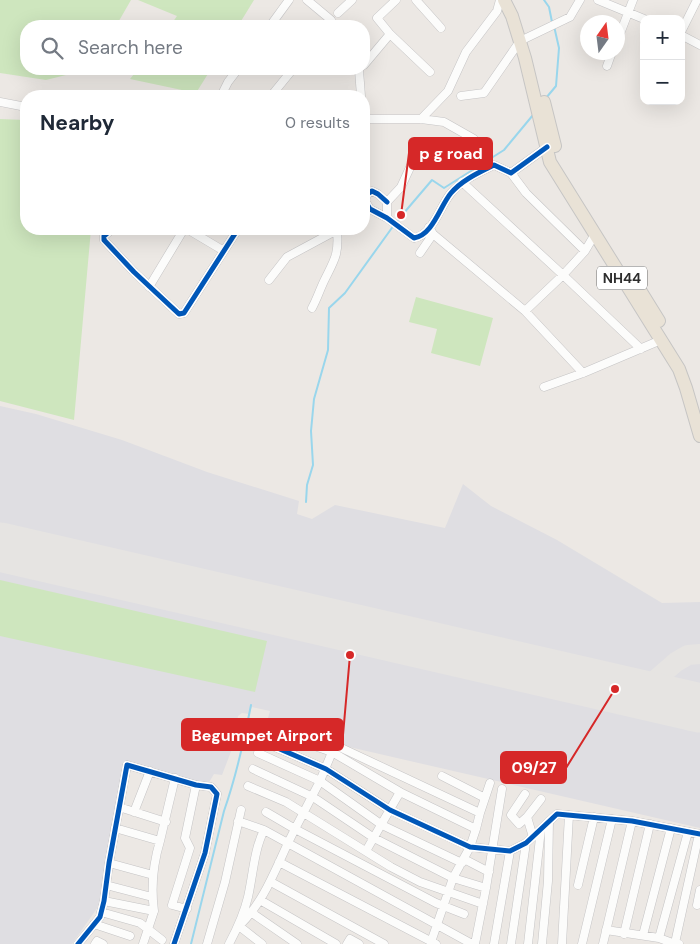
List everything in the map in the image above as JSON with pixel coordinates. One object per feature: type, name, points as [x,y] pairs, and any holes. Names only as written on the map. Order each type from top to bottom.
[{"type":"highway","name":"NH44","points":[[504,0],[524,39]]},
{"type":"highway","name":"NH44","points":[[512,0],[545,121],[558,159],[686,365],[700,409]]},
{"type":"highway","name":"NH44","points":[[545,121],[550,162],[681,375],[700,436]]},
{"type":"street","points":[[274,20],[289,0]]},
{"type":"street","points":[[308,0],[331,20]]},
{"type":"street","points":[[338,13],[352,0]]},
{"type":"street","points":[[396,0],[378,18],[390,34],[430,72]]},
{"type":"street","points":[[416,0],[441,28]]},
{"type":"street","points":[[421,119],[448,91],[466,52],[497,11],[500,0]]},
{"type":"street","points":[[461,96],[484,93],[524,39],[570,17],[580,0]]},
{"type":"street","points":[[598,0],[640,18]]},
{"type":"street","points":[[625,21],[633,0]]},
{"type":"street","points":[[685,25],[697,0]]},
{"type":"street","points":[[370,57],[390,34]]},
{"type":"street","points":[[685,36],[700,45]]},
{"type":"street","points":[[607,66],[609,60]]},
{"type":"street","points":[[224,90],[233,75]]},
{"type":"street","points":[[276,90],[288,75]]},
{"type":"street","points":[[360,75],[361,90]]},
{"type":"street","points":[[0,102],[20,106]]},
{"type":"street","points":[[370,118],[421,119],[444,122],[474,139]]},
{"type":"street","points":[[511,173],[547,147]]},
{"type":"street","points":[[387,218],[387,202],[401,187],[413,161]]},
{"type":"street","points":[[420,253],[450,194],[462,182],[494,165],[511,173],[526,193],[585,251]]},
{"type":"street","points":[[462,182],[641,349]]},
{"type":"street","points":[[370,192],[372,191],[378,194],[387,202]]},
{"type":"street","points":[[370,212],[387,218],[414,238],[431,231]]},
{"type":"street","points":[[431,231],[525,311],[583,374]]},
{"type":"street","points":[[525,311],[585,251],[595,234]]},
{"type":"street","points":[[105,235],[104,240],[149,287],[179,314],[184,313],[234,235]]},
{"type":"street","points":[[149,287],[182,235]]},
{"type":"street","points":[[196,235],[224,251]]},
{"type":"street","points":[[269,280],[287,257],[329,235]]},
{"type":"street","points":[[312,308],[335,262],[338,235]]},
{"type":"street","points":[[544,387],[583,374],[661,340]]},
{"type":"street","points":[[272,731],[332,752],[400,792],[476,828]]},
{"type":"street","points":[[266,743],[326,769],[390,810],[470,846],[510,851],[526,843],[557,814],[632,821],[700,834],[676,944],[606,930]]},
{"type":"street","points":[[239,926],[252,913],[270,882],[303,812],[313,797],[336,744],[480,813]]},
{"type":"street","points":[[258,753],[320,781],[382,825],[462,863],[464,859]]},
{"type":"street","points":[[78,944],[101,912],[127,765],[196,785],[212,787],[217,794],[206,853],[174,944]]},
{"type":"street","points":[[253,769],[313,797],[374,838],[453,878],[486,888]]},
{"type":"street","points":[[134,812],[150,771]]},
{"type":"street","points":[[442,776],[485,798]]},
{"type":"street","points":[[143,944],[154,911],[152,896],[156,856],[166,822],[175,778]]},
{"type":"street","points":[[279,862],[433,943],[453,878],[470,846],[490,784]]},
{"type":"street","points":[[187,909],[172,905],[190,848],[185,838],[196,785]]},
{"type":"street","points":[[248,786],[286,802],[420,882],[482,904]]},
{"type":"street","points":[[238,821],[264,830],[473,944],[489,872],[502,789]]},
{"type":"street","points":[[366,851],[400,792]]},
{"type":"street","points":[[525,794],[511,815],[519,824],[527,818],[541,799]]},
{"type":"street","points":[[119,807],[166,822]]},
{"type":"street","points":[[207,944],[225,882],[241,810]]},
{"type":"street","points":[[266,812],[444,906],[464,914]]},
{"type":"street","points":[[562,944],[568,815]]},
{"type":"street","points":[[578,885],[594,817]]},
{"type":"street","points":[[527,818],[533,837]]},
{"type":"street","points":[[582,944],[612,819]]},
{"type":"street","points":[[542,944],[548,881],[549,821]]},
{"type":"street","points":[[603,944],[632,821]]},
{"type":"street","points":[[624,934],[650,824]]},
{"type":"street","points":[[116,828],[160,842]]},
{"type":"street","points":[[643,936],[671,828]]},
{"type":"street","points":[[528,944],[541,829]]},
{"type":"street","points":[[230,944],[239,926],[247,900],[256,856],[264,830]]},
{"type":"street","points":[[655,940],[688,832]]},
{"type":"street","points":[[511,944],[526,843]]},
{"type":"street","points":[[494,944],[510,851]]},
{"type":"street","points":[[464,859],[489,872]]},
{"type":"street","points":[[109,862],[153,876]]},
{"type":"street","points":[[270,882],[384,944]]},
{"type":"street","points":[[106,885],[152,896]]},
{"type":"street","points":[[697,905],[700,890]]},
{"type":"street","points":[[260,900],[336,944]]},
{"type":"street","points":[[104,901],[154,911]]},
{"type":"street","points":[[101,912],[140,923],[163,943]]},
{"type":"street","points":[[252,913],[297,944]]},
{"type":"street","points":[[94,924],[130,936]]},
{"type":"street","points":[[239,926],[262,944]]},
{"type":"street","points":[[347,944],[350,939],[358,944]]},
{"type":"street","points":[[95,944],[97,941],[102,944]]},
{"type":"shaded area","points":[[0,406],[36,414],[122,440],[207,472],[299,501],[297,514],[312,519],[335,505],[445,528],[463,484],[491,506],[557,540],[662,603],[700,602],[700,828],[345,746],[266,725],[270,711],[252,707],[249,714],[242,713],[238,716],[232,749],[222,775],[214,774],[208,784],[124,762],[100,904],[72,944],[0,944]]},
{"type":"green space","points":[[0,0],[131,0],[119,20],[20,20],[20,75],[66,75],[46,80],[0,73]]},
{"type":"green space","points":[[138,0],[254,0],[242,20],[174,20],[177,16]]},
{"type":"green space","points":[[133,75],[207,75],[198,90],[182,90],[130,79]]},
{"type":"green space","points":[[0,119],[20,120],[20,235],[90,235],[74,420],[0,401]]},
{"type":"green space","points":[[416,297],[493,318],[480,366],[431,353],[437,329],[409,322]]},
{"type":"green space","points":[[0,580],[267,641],[255,692],[0,636]]},
{"type":"waterway","points":[[544,0],[549,7],[552,22]]},
{"type":"waterway","points":[[546,98],[556,86],[559,48],[554,26]]},
{"type":"waterway","points":[[397,221],[432,180],[444,188],[504,150],[533,115]]},
{"type":"waterway","points":[[306,502],[307,485],[313,465],[311,431],[314,399],[328,350],[329,308],[345,293],[394,225]]},
{"type":"waterway","points":[[191,944],[239,759],[251,705]]},
{"type":"taxiway","points":[[626,691],[644,687],[653,682],[676,662],[688,655],[700,654]]},
{"type":"taxiway","points":[[615,689],[691,721],[700,721]]},
{"type":"runway","points":[[0,547],[700,708]]},
{"type":"cycle path","points":[[370,209],[387,218],[414,238],[421,236],[436,219],[455,188],[494,165],[511,173],[547,147]]},
{"type":"cycle path","points":[[370,192],[372,191],[378,194],[387,202]]},
{"type":"cycle path","points":[[105,235],[104,240],[134,272],[179,314],[184,313],[234,235]]},
{"type":"cycle path","points":[[266,743],[326,769],[390,810],[470,847],[510,851],[526,843],[557,814],[632,821],[700,834]]},
{"type":"cycle path","points":[[78,944],[100,917],[127,765],[196,785],[211,787],[217,794],[205,853],[174,944]]},
{"type":"place","name":"p g road","points":[[401,215]]},
{"type":"place","name":"Begumpet Airport","points":[[350,655]]},
{"type":"place","name":"09/27","points":[[615,689]]}]
